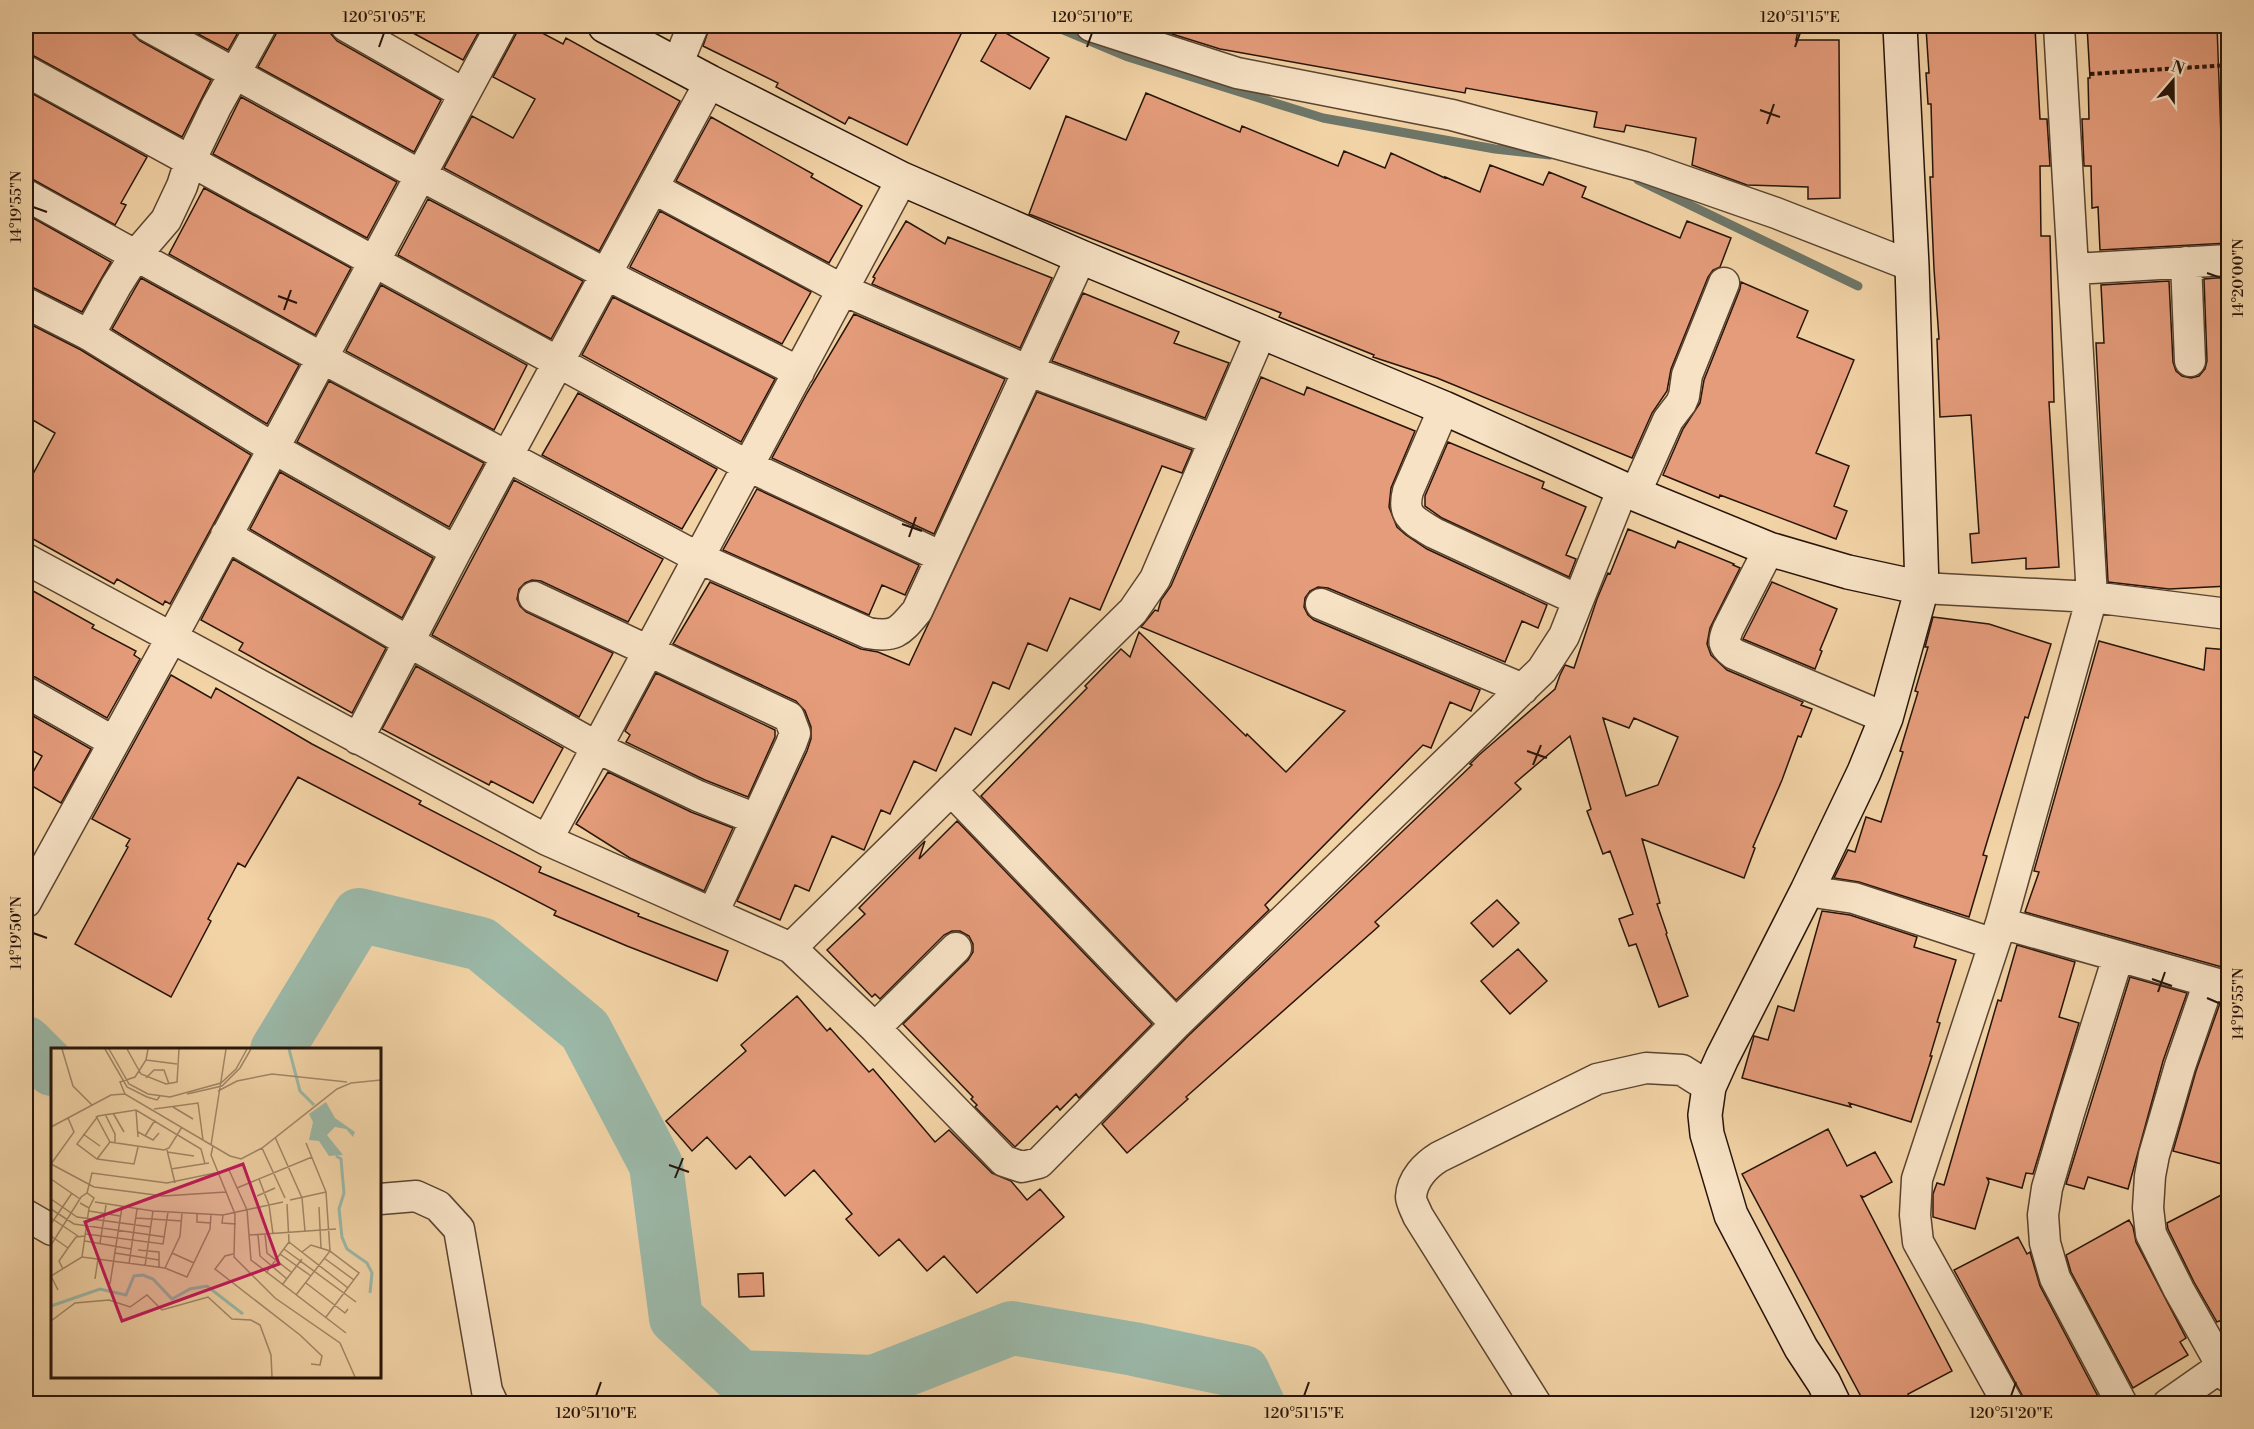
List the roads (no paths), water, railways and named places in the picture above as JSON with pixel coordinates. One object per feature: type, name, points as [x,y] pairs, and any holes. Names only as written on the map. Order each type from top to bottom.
[{"type":"street","points":[[148,26],[606,274],[799,372]]},
{"type":"street","points":[[88,335],[135,256],[166,220],[182,186],[190,161],[234,73],[261,26]]},
{"type":"street","points":[[346,26],[463,93]]},
{"type":"street","points":[[26,902],[172,638],[501,26]]},
{"type":"street","points":[[605,26],[902,179],[1081,257],[1444,408],[1629,491],[1769,549],[1848,572],[1922,588],[2092,597],[2229,614]]},
{"type":"street","points":[[677,65],[693,26]]},
{"type":"street","points":[[1091,26],[1164,37],[1237,74],[1452,115],[1644,167],[1776,213],[1912,266]]},
{"type":"street","points":[[1834,1404],[1731,1215],[1707,1134],[1705,1115],[1709,1087],[1864,772],[1886,718],[1922,588],[1912,266],[1900,26]]},
{"type":"street","points":[[2008,1404],[1918,1242],[1915,1215],[1917,1179],[1998,934],[2092,597],[2059,26]]},
{"type":"street","points":[[26,70],[748,466],[942,557]]},
{"type":"street","points":[[358,739],[456,551],[710,82]]},
{"type":"street","points":[[547,840],[902,179]]},
{"type":"street","points":[[653,188],[843,290],[1029,370],[1215,440]]},
{"type":"street","points":[[26,195],[322,358],[699,558],[868,633],[884,636],[900,632],[917,611],[1081,257]]},
{"type":"street","points":[[2074,269],[2229,260]]},
{"type":"street","points":[[2186,262],[2190,361]]},
{"type":"street","points":[[26,559],[547,840],[791,948],[875,1028],[1005,1161],[1022,1167],[1039,1163],[1176,1024],[1542,670],[1564,636],[1578,600],[1629,491],[1668,420],[1684,396],[1688,375],[1724,283]]},
{"type":"street","points":[[26,303],[88,335],[273,448],[456,551]]},
{"type":"street","points":[[791,948],[1132,611],[1155,579],[1261,332]]},
{"type":"street","points":[[1444,408],[1408,491],[1405,502],[1407,513],[1412,519],[1434,533],[1578,600]]},
{"type":"street","points":[[226,535],[409,642],[597,747],[698,796],[756,819]]},
{"type":"street","points":[[1769,549],[1728,629],[1723,641],[1725,647],[1734,654],[1886,718]]},
{"type":"street","points":[[534,597],[789,717],[795,733],[713,913]]},
{"type":"street","points":[[1321,604],[1523,689]]},
{"type":"street","points":[[26,692],[114,742]]},
{"type":"street","points":[[951,790],[1176,1024]]},
{"type":"street","points":[[1807,891],[1854,898],[1998,934],[2118,957],[2219,985],[2180,1066],[2154,1155],[2148,1208],[2151,1234],[2226,1369],[2168,1404]]},
{"type":"street","points":[[875,1028],[956,948]]},
{"type":"street","points":[[2118,957],[2047,1188],[2043,1215],[2045,1243],[2055,1278],[2122,1404]]},
{"type":"street","points":[[1536,1404],[1418,1216],[1411,1197],[1418,1178],[1425,1166],[1439,1157],[1597,1079],[1646,1068],[1682,1070],[1709,1087]]},
{"type":"street","points":[[381,1199],[416,1196],[438,1206],[459,1228],[487,1391],[493,1404]]},
{"type":"street","points":[[26,1215],[51,1229]]},
{"type":"waterway","points":[[1054,26],[1128,57],[1323,118],[1495,149],[1550,155]]},
{"type":"waterway","points":[[1638,180],[1858,286]]},
{"type":"waterway","points":[[278,1048],[359,915],[481,944],[585,1030],[656,1165],[676,1318],[740,1377],[874,1382],[1012,1328],[1134,1349],[1243,1372],[1258,1404]]},
{"type":"waterway","points":[[26,1043],[51,1068]]}]
